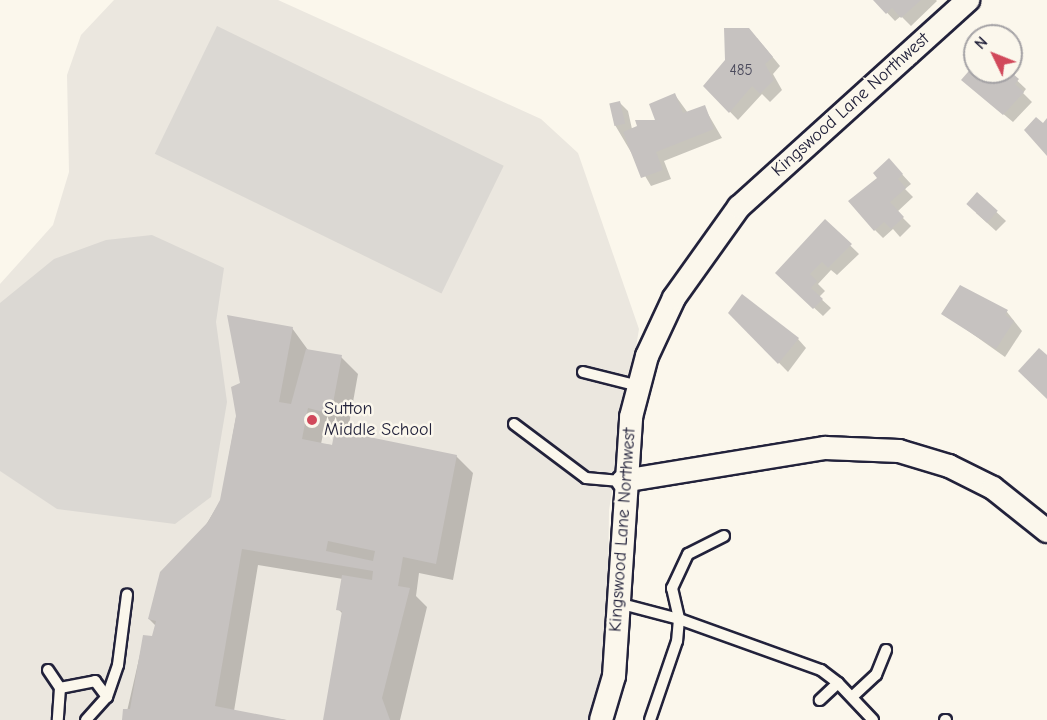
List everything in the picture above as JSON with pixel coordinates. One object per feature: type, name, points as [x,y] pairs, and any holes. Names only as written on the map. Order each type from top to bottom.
[{"type":"street","name":"Kingswood Lane Northwest","points":[[601,720],[614,676],[623,481],[639,386],[674,298],[739,207],[968,0]]},
{"type":"street","points":[[623,481],[825,448],[899,451],[949,466],[993,488],[1047,531]]},
{"type":"lane","points":[[584,372],[639,386]]},
{"type":"lane","points":[[514,424],[585,478],[623,481]]},
{"type":"lane","points":[[650,720],[677,641],[679,619],[672,588],[688,554],[724,536]]},
{"type":"lane","points":[[87,720],[107,697],[118,665],[127,595]]},
{"type":"lane","points":[[618,603],[679,619],[821,670],[838,683],[873,720]]},
{"type":"lane","points":[[852,697],[876,675],[886,650]]},
{"type":"lane","points":[[48,670],[60,688],[58,720]]},
{"type":"lane","points":[[60,688],[96,681],[107,697]]},
{"type":"lane","points":[[820,700],[838,683]]},
{"type":"shaded area","name":"Sutton Middle School","points":[[114,0],[278,0],[541,119],[578,153],[639,329],[609,510],[607,672],[588,720],[0,720],[0,284],[53,225],[69,172],[67,75],[81,35]]},
{"type":"shaded area","points":[[217,26],[504,166],[441,293],[155,154]]},
{"type":"shaded area","points":[[152,235],[224,268],[216,322],[227,402],[211,497],[175,524],[57,509],[0,471],[0,303],[54,259],[106,240]]},
{"type":"building","points":[[873,0],[921,0],[901,18],[892,8],[886,14]]},
{"type":"building","points":[[724,28],[749,28],[773,57],[765,64],[774,80],[760,94],[752,86],[729,113],[703,86],[725,60]]},
{"type":"building","points":[[966,84],[1015,84],[1024,92],[1003,115]]},
{"type":"building","points":[[675,93],[683,113],[705,105],[714,129],[656,152],[663,170],[641,178],[623,132],[637,126],[635,120],[655,120],[649,104]]},
{"type":"building","points":[[620,101],[625,123],[614,126],[609,103]]},
{"type":"building","points":[[1036,117],[1043,123],[1047,118],[1047,156],[1024,130]]},
{"type":"building","points":[[889,158],[903,174],[898,179],[906,188],[890,202],[904,217],[891,229],[884,222],[874,231],[848,201],[877,178],[873,173]]},
{"type":"building","points":[[977,192],[998,211],[987,223],[966,204]]},
{"type":"building","points":[[825,219],[852,244],[828,268],[822,262],[810,274],[817,281],[811,288],[823,299],[813,309],[775,273]]},
{"type":"building","points":[[960,285],[1008,310],[1005,315],[1014,321],[996,349],[941,314]]},
{"type":"building","points":[[742,294],[799,338],[778,364],[728,313]]},
{"type":"building","points":[[227,315],[293,327],[279,402],[291,404],[306,349],[342,355],[331,414],[308,408],[302,439],[332,445],[335,430],[457,455],[436,564],[403,557],[398,586],[410,588],[382,698],[390,720],[323,720],[342,611],[336,610],[342,575],[372,580],[373,571],[242,549],[215,706],[287,720],[122,720],[123,709],[130,709],[143,635],[152,636],[156,621],[148,619],[160,572],[208,522],[220,500],[236,416],[231,387],[240,383]],"holes":[[[328,541],[375,551],[373,561],[326,551]]]},
{"type":"building","points":[[1039,348],[1047,355],[1047,399],[1018,371]]},
{"type":"place","name":"Sutton Middle School","points":[[312,420]]}]
